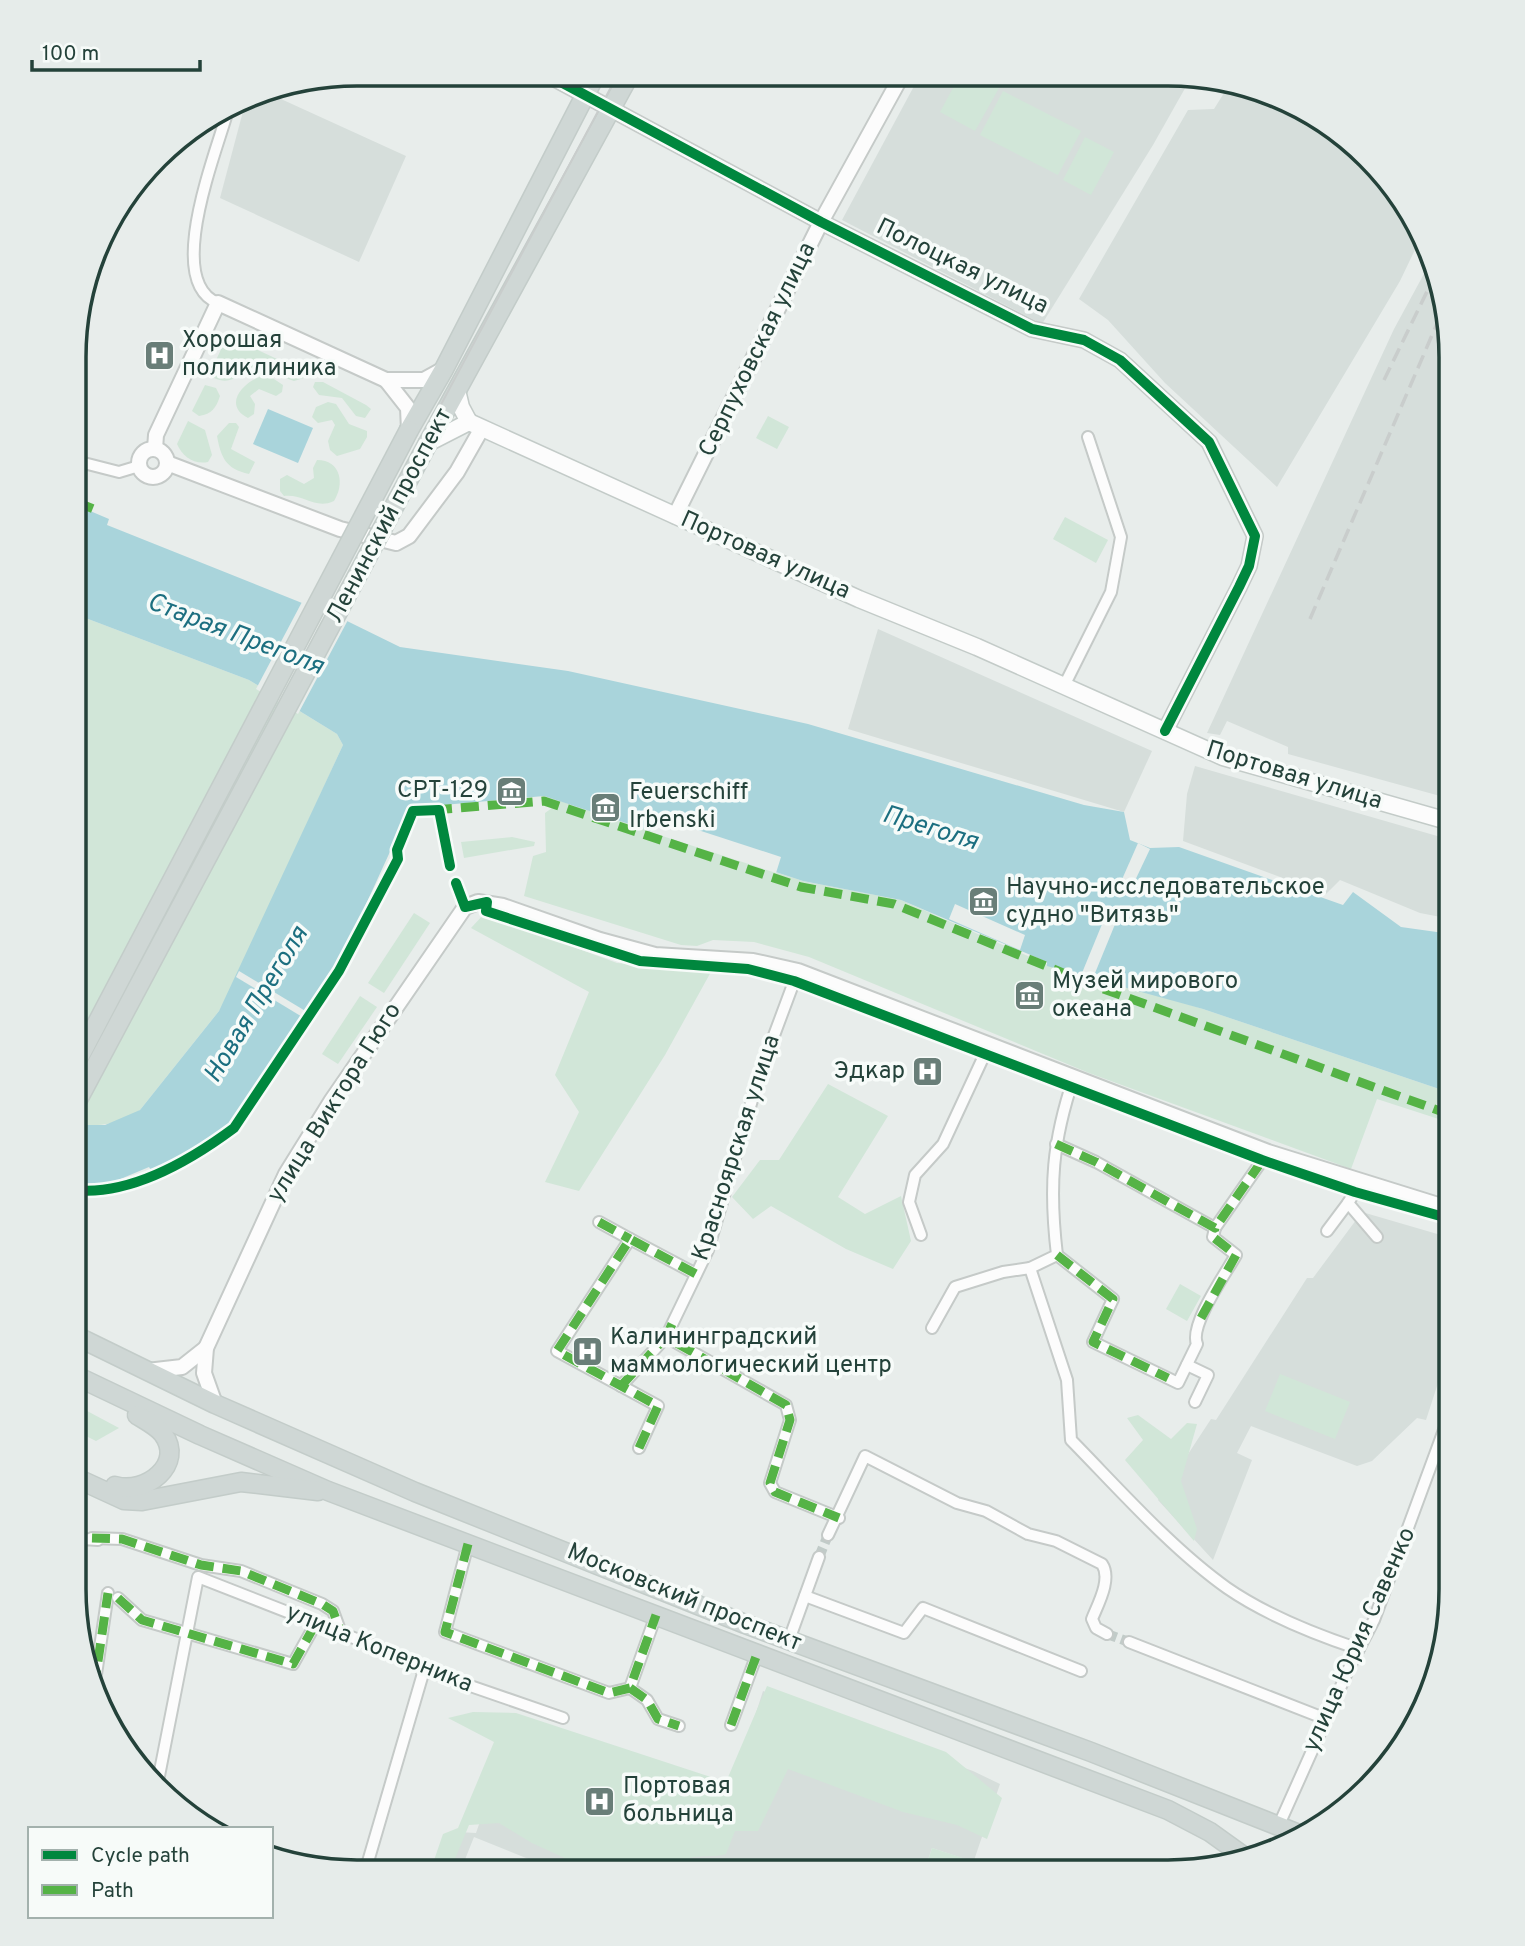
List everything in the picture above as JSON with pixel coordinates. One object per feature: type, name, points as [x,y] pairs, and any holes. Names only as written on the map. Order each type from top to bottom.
[{"type":"main road","name":"Ленинский проспект","points":[[86,1044],[409,430],[444,369],[589,86]]},
{"type":"main road","name":"Ленинский проспект","points":[[86,1084],[428,443],[623,86]]},
{"type":"main road","points":[[428,443],[475,425],[464,416],[457,390]]},
{"type":"main road","name":"Портовая улица","points":[[475,425],[859,599],[1064,685],[1235,761],[1439,819]]},
{"type":"main road","name":"Московский проспект","points":[[86,1341],[215,1404],[415,1492],[789,1640],[1091,1752],[1290,1831]]},
{"type":"main road","name":"Московский проспект","points":[[86,1381],[328,1491],[1168,1810],[1210,1832],[1237,1851]]},
{"type":"main road","points":[[86,1386],[99,1397],[152,1424],[164,1434],[167,1456],[165,1467],[151,1483],[127,1490],[86,1471]]},
{"type":"main road","points":[[86,1483],[106,1494],[142,1501],[241,1482],[306,1492],[328,1491]]},
{"type":"main road","points":[[630,1605],[641,1582]]},
{"type":"street","name":"Полоцкая улица","points":[[569,86],[821,222],[1031,328],[1084,340],[1120,360],[1209,442],[1255,536],[1244,576],[1165,732]]},
{"type":"street","name":"Серпуховская улица","points":[[675,516],[821,222],[896,86]]},
{"type":"street","points":[[225,120],[195,223],[198,286],[206,299],[386,380],[424,380],[444,369]]},
{"type":"street","points":[[155,449],[156,435],[218,303]]},
{"type":"street","points":[[386,380],[408,408],[409,430]]},
{"type":"street","points":[[167,463],[340,529],[396,542],[409,536],[457,471],[475,425]]},
{"type":"street","points":[[1064,685],[1111,592],[1121,537],[1088,437]]},
{"type":"street","points":[[139,466],[144,474],[156,477],[164,472],[167,463],[163,454],[155,449]]},
{"type":"street","points":[[139,466],[143,454],[155,449]]},
{"type":"street","points":[[86,464],[119,472],[139,466]]},
{"type":"street","name":"улица Виктора Гюго","points":[[215,1404],[204,1373],[206,1348],[286,1174],[332,1100],[465,907],[478,902],[495,904],[654,955],[753,961],[798,971]]},
{"type":"street","points":[[798,971],[1268,1152],[1439,1205]]},
{"type":"street","name":"Красноярская улица","points":[[621,1386],[666,1337],[708,1250],[760,1073],[798,971]]},
{"type":"street","points":[[921,1235],[909,1202],[915,1175],[943,1144],[989,1045]]},
{"type":"street","points":[[1074,1077],[1051,1170],[1057,1255],[1113,1299],[1093,1342],[1178,1383],[1197,1344],[1195,1339],[1201,1318],[1236,1255],[1213,1237],[1215,1228],[1268,1152]]},
{"type":"street","points":[[1056,1144],[1096,1162],[1215,1228]]},
{"type":"street","points":[[1327,1231],[1361,1182]]},
{"type":"street","points":[[1348,1203],[1377,1237]]},
{"type":"street","points":[[599,1222],[696,1274]]},
{"type":"street","points":[[630,1239],[557,1352],[658,1406],[639,1448]]},
{"type":"street","points":[[932,1328],[955,1287],[1003,1272],[1030,1268],[1057,1255]]},
{"type":"street","points":[[1030,1268],[1067,1380],[1071,1440],[1177,1547],[1226,1587],[1281,1617],[1359,1649]]},
{"type":"street","points":[[666,1337],[786,1405],[790,1420],[770,1483],[772,1488],[775,1492],[839,1518]]},
{"type":"street","points":[[146,1371],[182,1367],[206,1348]]},
{"type":"street","points":[[1187,1365],[1208,1375],[1195,1402]]},
{"type":"street","name":"улица Юрия Савенко","points":[[1278,1827],[1380,1607],[1439,1444]]},
{"type":"street","points":[[828,1535],[839,1518],[864,1457],[957,1503],[986,1511],[1028,1534],[1056,1541],[1102,1564],[1107,1571],[1106,1579],[1093,1619],[1096,1628],[1107,1634]]},
{"type":"street","points":[[92,1538],[115,1544]]},
{"type":"street","points":[[86,1539],[122,1539],[201,1565],[241,1570],[323,1604],[333,1611],[341,1633]]},
{"type":"street","points":[[468,1544],[445,1632],[609,1693],[631,1688],[647,1700],[658,1719],[679,1726]]},
{"type":"street","points":[[789,1640],[820,1557]]},
{"type":"street","name":"улица Коперника","points":[[185,1632],[198,1577],[341,1633],[424,1670],[563,1718]]},
{"type":"street","points":[[98,1669],[113,1595],[142,1620],[293,1664],[316,1623]]},
{"type":"street","name":"Московский проспект","points":[[805,1596],[904,1633],[923,1608],[1081,1671]]},
{"type":"street","points":[[631,1688],[656,1615]]},
{"type":"street","points":[[159,1775],[185,1632]]},
{"type":"street","points":[[1129,1642],[1326,1719]]},
{"type":"street","points":[[731,1725],[757,1654]]},
{"type":"street","points":[[369,1860],[424,1670]]},
{"type":"shaded area","points":[[914,86],[1186,86],[1153,145],[1042,324],[842,220]]},
{"type":"shaded area","points":[[1225,92],[1272,106],[1319,131],[1347,153],[1372,178],[1394,206],[1416,247],[1400,281],[1277,487],[1165,383],[1108,320],[1079,299],[1188,110],[1214,109]]},
{"type":"shaded area","points":[[278,97],[406,156],[359,262],[220,198],[243,111]]},
{"type":"shaded area","points":[[1426,271],[1439,339],[1439,796],[1288,754],[1288,747],[1227,721],[1220,735],[1207,733],[1394,329]]},
{"type":"shaded area","points":[[878,629],[1152,751],[1124,812],[848,729]]},
{"type":"shaded area","points":[[1195,766],[1439,837],[1439,917],[1420,913],[1340,880],[1326,894],[1183,841],[1187,794]]},
{"type":"shaded area","points":[[1362,1212],[1439,1234],[1439,1380],[1426,1420],[1417,1418],[1372,1461],[1357,1466],[1251,1426],[1237,1453],[1252,1460],[1213,1560],[1158,1500],[1211,1419],[1216,1420],[1307,1278],[1313,1278]]},
{"type":"shaded area","points":[[763,1691],[875,1737],[973,1771],[1000,1784],[974,1860],[965,1860],[932,1848],[928,1860],[531,1860],[474,1837],[465,1860],[448,1860],[458,1832],[476,1833],[482,1816],[732,1788]]},
{"type":"green space","points":[[954,86],[999,88],[975,131],[940,112]]},
{"type":"green space","points":[[1003,91],[1081,131],[1058,175],[980,135]]},
{"type":"green space","points":[[1085,137],[1114,152],[1091,195],[1063,180]]},
{"type":"green space","points":[[236,340],[307,373],[307,377],[294,381],[253,367],[230,380],[214,378],[211,371],[223,345]]},
{"type":"green space","points":[[268,375],[283,385],[282,392],[276,396],[259,389],[250,396],[255,404],[254,414],[248,418],[236,406],[236,399],[245,386]]},
{"type":"green space","points":[[315,382],[323,382],[371,409],[365,418],[356,416],[342,398],[319,395],[313,387]]},
{"type":"green space","points":[[205,385],[216,388],[220,396],[213,410],[199,416],[192,411]]},
{"type":"green space","points":[[328,402],[336,404],[349,424],[367,431],[367,437],[360,449],[337,456],[330,450],[328,441],[335,425],[332,420],[318,423],[312,417],[316,407]]},
{"type":"green space","points":[[768,416],[789,427],[777,449],[756,438]]},
{"type":"green space","points":[[188,421],[205,430],[212,455],[208,462],[189,459],[177,444]]},
{"type":"green space","points":[[229,423],[236,423],[239,427],[231,449],[255,462],[249,474],[230,466],[220,451],[217,436]]},
{"type":"green space","points":[[317,460],[331,464],[339,474],[339,487],[334,501],[321,504],[284,496],[280,491],[280,479],[287,475],[304,484],[314,478],[313,468]]},
{"type":"green space","points":[[1065,517],[1108,540],[1096,563],[1053,539]]},
{"type":"green space","points":[[86,618],[249,680],[337,734],[343,745],[219,1011],[140,1110],[109,1124],[86,1125]]},
{"type":"green space","name":"Музей мирового океана","points":[[554,799],[803,881],[901,900],[1057,969],[1114,982],[1203,1009],[1439,1089],[1439,1119],[1377,1099],[1351,1169],[1089,1073],[809,957],[754,942],[713,940],[697,946],[681,945],[524,896],[533,856],[546,852],[545,813],[552,808]]},
{"type":"green space","points":[[512,837],[535,842],[534,846],[464,858],[461,842]]},
{"type":"green space","points":[[414,913],[430,923],[384,993],[368,983]]},
{"type":"green space","points":[[484,914],[617,963],[712,970],[665,1055],[579,1191],[545,1182],[579,1112],[555,1075],[589,992],[471,928]]},
{"type":"green space","points":[[360,996],[377,1007],[338,1064],[322,1054]]},
{"type":"green space","points":[[828,1084],[888,1116],[838,1197],[865,1214],[901,1196],[911,1241],[893,1269],[846,1249],[771,1206],[753,1219],[732,1197],[760,1160],[779,1160]]},
{"type":"green space","points":[[1180,1284],[1201,1296],[1187,1321],[1166,1309]]},
{"type":"green space","points":[[1280,1374],[1350,1402],[1335,1439],[1265,1411]]},
{"type":"green space","points":[[86,1410],[119,1428],[96,1441],[86,1436]]},
{"type":"green space","points":[[1138,1415],[1171,1439],[1187,1423],[1197,1424],[1181,1481],[1197,1529],[1194,1541],[1125,1460],[1143,1440],[1127,1418]]},
{"type":"green space","points":[[767,1686],[946,1752],[1002,1798],[987,1839],[957,1825],[903,1812],[788,1769],[758,1831],[735,1831],[726,1854],[719,1856],[685,1860],[569,1860],[532,1843],[499,1823],[469,1825],[455,1860],[434,1860],[443,1834],[458,1828],[494,1742],[448,1718],[473,1712],[516,1713],[726,1782]]},
{"type":"green space","points":[[932,1848],[966,1859],[966,1860],[928,1860]]},
{"type":"water","points":[[268,409],[313,428],[298,463],[253,444]]},
{"type":"water","points":[[86,509],[109,519],[107,525],[347,621],[400,647],[568,671],[808,724],[1084,805],[1124,812],[1130,840],[1150,848],[1179,847],[1343,905],[1353,892],[1401,927],[1439,932],[1439,1089],[1203,1009],[1047,966],[1047,962],[901,900],[803,881],[544,796],[410,808],[340,961],[229,1125],[206,1143],[151,1170],[149,1167],[111,1183],[86,1184],[86,1125],[105,1125],[140,1110],[219,1011],[343,745],[337,734],[249,680],[86,618]]},
{"type":"pier","points":[[303,600],[349,618],[298,714],[256,689]]},
{"type":"pier","points":[[655,816],[781,857],[776,873],[650,832]]},
{"type":"pier","points":[[1138,843],[1150,849],[1131,889],[1120,884]]},
{"type":"pier","points":[[955,904],[1025,935],[1020,950],[949,919]]},
{"type":"pier","points":[[1107,912],[1118,917],[1093,978],[1082,973]]},
{"type":"pier","points":[[239,971],[307,1012],[304,1018],[236,977]]},
{"type":"tunnel","points":[[819,1557],[828,1535]]},
{"type":"tunnel","points":[[1107,1634],[1129,1642]]},
{"type":"tram line","points":[[86,1068],[612,86]]},
{"type":"railway","points":[[1384,380],[1430,286]]},
{"type":"railway","points":[[1310,619],[1437,323]]},
{"type":"marked path","points":[[86,506],[101,512]]},
{"type":"marked path","points":[[434,810],[544,801],[801,887],[894,904],[1090,984],[1439,1111]]},
{"type":"marked path","points":[[1056,1144],[1096,1162],[1215,1228],[1266,1155]]},
{"type":"marked path","points":[[599,1222],[630,1239]]},
{"type":"marked path","points":[[1201,1318],[1236,1255],[1213,1237],[1215,1228]]},
{"type":"marked path","points":[[639,1448],[658,1406],[557,1351],[630,1239],[696,1274]]},
{"type":"marked path","points":[[1057,1255],[1113,1299],[1093,1342],[1168,1378]]},
{"type":"marked path","points":[[672,1324],[666,1337],[786,1405],[790,1420],[770,1483],[775,1492],[839,1518]]},
{"type":"marked path","points":[[621,1386],[666,1337]]},
{"type":"marked path","points":[[92,1538],[122,1539],[201,1565],[241,1571],[322,1604],[333,1611],[341,1633]]},
{"type":"marked path","points":[[468,1544],[445,1632],[609,1693],[630,1688],[656,1615]]},
{"type":"marked path","points":[[97,1667],[108,1593]]},
{"type":"marked path","points":[[118,1598],[142,1620],[293,1664],[316,1623]]},
{"type":"marked path","points":[[731,1725],[757,1654]]},
{"type":"marked path","points":[[630,1688],[647,1700],[658,1719],[679,1726]]},
{"type":"cycle path","points":[[568,86],[821,222],[1032,329],[1084,340],[1120,360],[1209,442],[1255,536],[1249,566],[1165,731]]},
{"type":"cycle path","points":[[86,1190],[117,1187],[159,1173],[199,1152],[234,1128],[339,971],[398,859],[397,850],[413,811],[439,810],[450,866]]},
{"type":"cycle path","points":[[456,883],[465,907],[487,902],[486,911],[640,961],[748,969],[794,981],[1262,1160],[1355,1192],[1439,1216]]},
{"type":"place","name":"Хорошая поликлиника","points":[[159,355]]},
{"type":"place","name":"СРТ-129","points":[[511,791]]},
{"type":"place","name":"Feuerschiff Irbenski","points":[[606,807]]},
{"type":"place","name":"Научно-исследовательское судно \"Витязь\"","points":[[983,902]]},
{"type":"place","name":"Музей мирового океана","points":[[1029,996]]},
{"type":"place","name":"Эдкар","points":[[928,1072]]},
{"type":"place","name":"Калининградский маммологический центр","points":[[587,1352]]},
{"type":"place","name":"Портовая больница","points":[[600,1801]]},
{"type":"water label","name":"Старая Преголя","points":[[235,635]]},
{"type":"water label","name":"Преголя","points":[[930,829]]},
{"type":"water label","name":"Новая Преголя","points":[[257,1005]]}]
